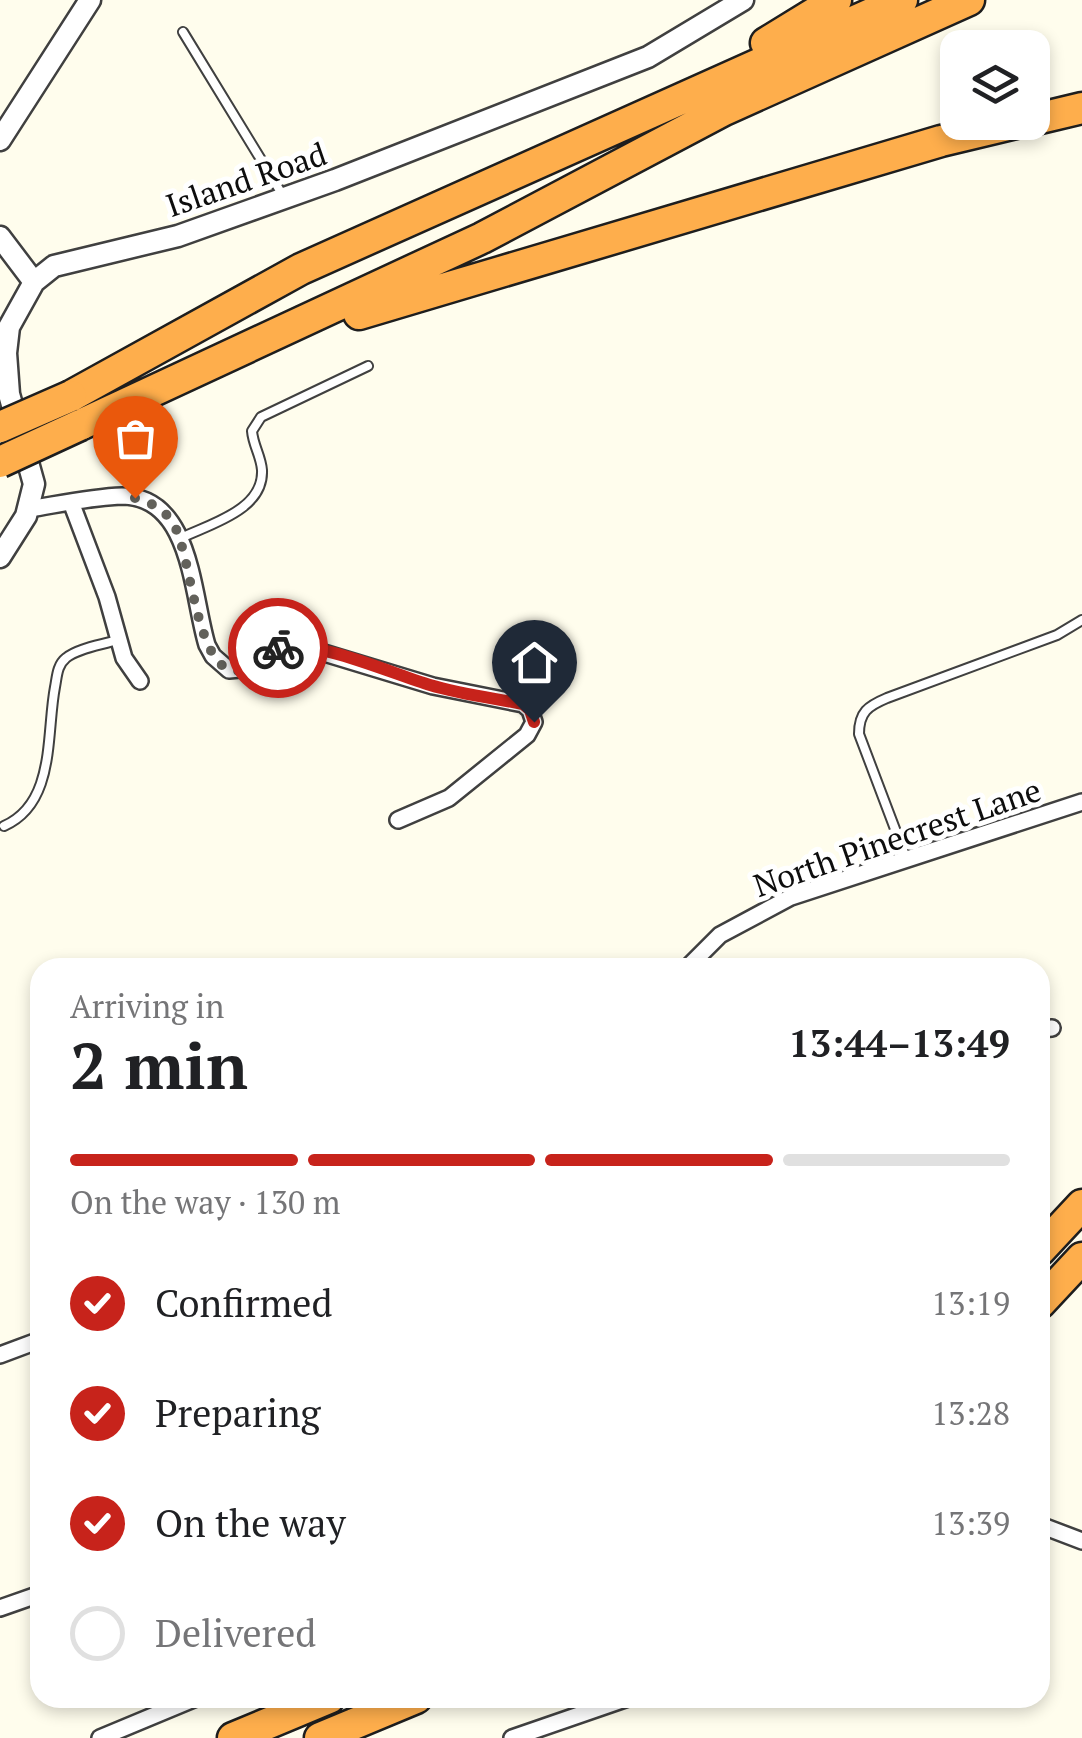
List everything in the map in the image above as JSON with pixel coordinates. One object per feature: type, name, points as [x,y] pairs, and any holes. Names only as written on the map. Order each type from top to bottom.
[{"type":"highway","points":[[672,102],[836,0]]},
{"type":"highway","points":[[0,462],[301,269],[902,0]]},
{"type":"highway","points":[[186,376],[482,238],[724,110],[969,0]]},
{"type":"highway","points":[[1050,116],[1082,108]]},
{"type":"highway","points":[[0,426],[76,410],[186,376],[392,302],[946,140]]},
{"type":"highway","points":[[1050,1239],[1082,1205]]},
{"type":"highway","points":[[1050,1292],[1082,1258]]},
{"type":"highway","points":[[233,1738],[306,1708]]},
{"type":"highway","points":[[320,1738],[392,1708]]},
{"type":"street","points":[[0,140],[90,0]]},
{"type":"street","name":"Island Road","points":[[34,282],[54,266],[178,236],[648,57],[743,0]]},
{"type":"street","points":[[0,237],[34,282],[9,328],[6,352],[9,394],[34,477],[29,509],[0,557]]},
{"type":"street","points":[[29,509],[121,496],[149,502],[171,520],[181,538],[207,645],[212,656],[229,670],[251,668],[279,647],[311,648],[433,686],[523,704],[530,710],[534,722],[527,735],[449,798],[398,820]]},
{"type":"street","points":[[72,502],[107,596],[117,640],[140,681]]},
{"type":"street","name":"North Pinecrest Lane","points":[[697,958],[720,935],[754,914],[833,881],[1082,802]]},
{"type":"street","points":[[0,1355],[30,1344]]},
{"type":"street","points":[[1050,1529],[1082,1541]]},
{"type":"street","points":[[0,1608],[30,1598]]},
{"type":"street","points":[[100,1738],[172,1708]]},
{"type":"street","points":[[512,1738],[599,1708]]},
{"type":"lane","points":[[183,32],[284,198]]},
{"type":"lane","points":[[181,538],[241,509],[257,492],[262,464],[252,431],[261,417],[368,366]]},
{"type":"lane","points":[[906,858],[858,734],[862,713],[887,698],[1057,635],[1082,620]]},
{"type":"lane","points":[[4,826],[20,817],[36,798],[62,661],[117,640]]},
{"type":"way so far","points":[[135,498],[161,510],[181,538],[198,617],[212,656],[229,670],[240,671],[251,668],[278,648]]},
{"type":"route","points":[[278,648],[311,648],[433,686],[523,704],[534,722]]}]
